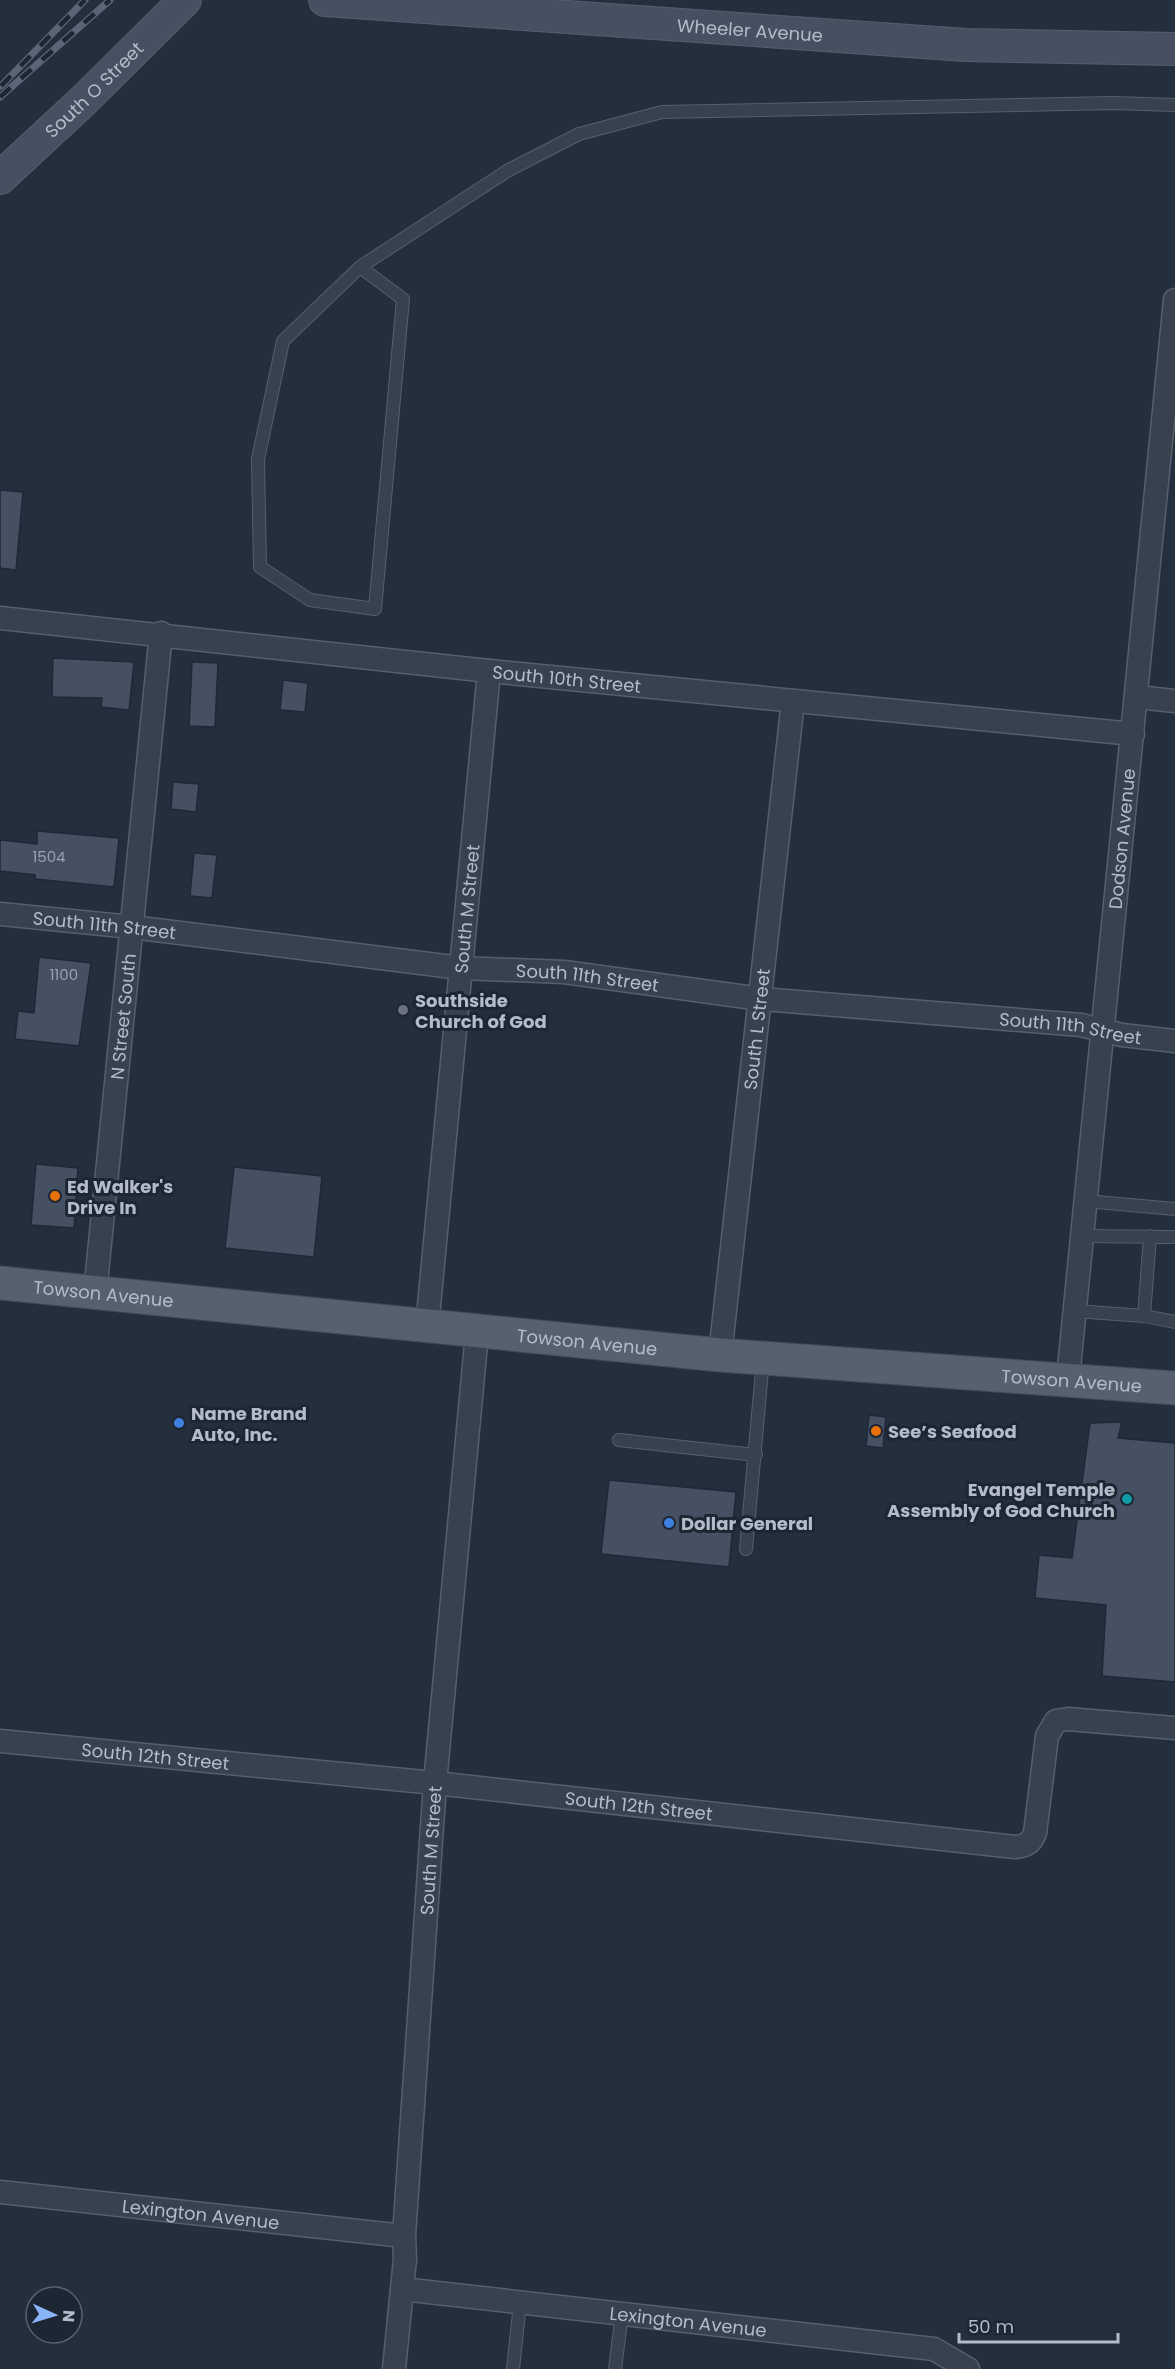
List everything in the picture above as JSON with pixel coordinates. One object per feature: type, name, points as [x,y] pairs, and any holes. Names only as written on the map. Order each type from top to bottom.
[{"type":"main road","name":"South O Street","points":[[0,178],[82,102],[185,0]]},
{"type":"main road","name":"Wheeler Avenue","points":[[325,0],[944,43],[1175,49]]},
{"type":"main road","name":"Towson Avenue","points":[[0,1283],[720,1355],[1068,1378],[1175,1388]]},
{"type":"street","name":"Dodson Avenue","points":[[1068,1378],[1173,351],[1175,300]]},
{"type":"street","name":"South 10th Street","points":[[0,618],[161,633],[489,671],[1133,734]]},
{"type":"street","name":"N Street South","points":[[95,1293],[161,633]]},
{"type":"street","name":"South M Street","points":[[427,1327],[489,671]]},
{"type":"street","points":[[1137,697],[1175,701]]},
{"type":"street","name":"South L Street","points":[[720,1355],[793,701]]},
{"type":"street","name":"South 11th Street","points":[[0,914],[132,927],[461,968],[564,972],[761,999],[1081,1025],[1122,1035],[1175,1041]]},
{"type":"street","name":"South M Street","points":[[394,2369],[402,2289],[435,1783],[477,1332]]},
{"type":"street","name":"South 12th Street","points":[[0,1741],[435,1783],[1015,1847],[1025,1846],[1032,1841],[1035,1833],[1047,1736],[1056,1721],[1068,1719],[1175,1728]]},
{"type":"street","name":"Lexington Avenue","points":[[0,2192],[404,2236]]},
{"type":"street","name":"Lexington Avenue","points":[[402,2289],[934,2349],[969,2369]]},
{"type":"lane","points":[[360,267],[404,299],[375,609],[309,600],[260,567],[258,459],[283,341],[360,267],[507,171],[579,134],[662,112],[1113,103],[1175,105]]},
{"type":"lane","points":[[1086,1201],[1175,1209]]},
{"type":"lane","points":[[1082,1236],[1175,1237]]},
{"type":"lane","points":[[1144,1316],[1150,1236]]},
{"type":"lane","points":[[1075,1311],[1144,1316],[1175,1322]]},
{"type":"lane","points":[[746,1549],[763,1358]]},
{"type":"lane","points":[[619,1440],[756,1455]]},
{"type":"lane","points":[[513,2369],[520,2303]]},
{"type":"lane","points":[[615,2369],[622,2314]]},
{"type":"building","points":[[0,490],[23,492],[16,570],[0,568]]},
{"type":"building","points":[[53,658],[134,662],[129,710],[101,707],[102,698],[52,697]]},
{"type":"building","points":[[192,662],[218,663],[215,727],[189,726]]},
{"type":"building","points":[[283,680],[308,683],[305,712],[280,710]]},
{"type":"building","points":[[173,782],[199,784],[196,812],[171,809]]},
{"type":"building","points":[[37,831],[119,838],[114,887],[35,879],[35,875],[0,871],[0,840],[37,844]]},
{"type":"building","points":[[194,853],[217,855],[212,898],[190,896]]},
{"type":"building","points":[[39,957],[91,963],[79,1046],[15,1039],[18,1011],[34,1013]]},
{"type":"building","name":"Ed Walker's Drive In","points":[[36,1164],[78,1168],[74,1228],[31,1225]]},
{"type":"building","points":[[234,1167],[322,1176],[314,1257],[225,1248]]},
{"type":"building","name":"See’s Seafood","points":[[869,1415],[886,1417],[883,1448],[866,1446]]},
{"type":"building","name":"Evangel Temple Assembly of God Church","points":[[1122,1422],[1118,1438],[1175,1443],[1175,1682],[1102,1676],[1106,1605],[1035,1598],[1039,1555],[1072,1558],[1090,1423]]},
{"type":"building","name":"Dollar General","points":[[609,1480],[736,1492],[729,1567],[601,1554]]},
{"type":"railway","points":[[1,86],[85,0]]},
{"type":"railway","points":[[0,97],[110,0]]},
{"type":"place","name":"Southside Church of God","points":[[403,1010]]},
{"type":"place","name":"Ed Walker's Drive In","points":[[55,1196]]},
{"type":"place","name":"Name Brand Auto, Inc.","points":[[179,1423]]},
{"type":"place","name":"See’s Seafood","points":[[876,1431]]},
{"type":"place","name":"Evangel Temple Assembly of God Church","points":[[1127,1499]]},
{"type":"place","name":"Dollar General","points":[[669,1523]]}]
